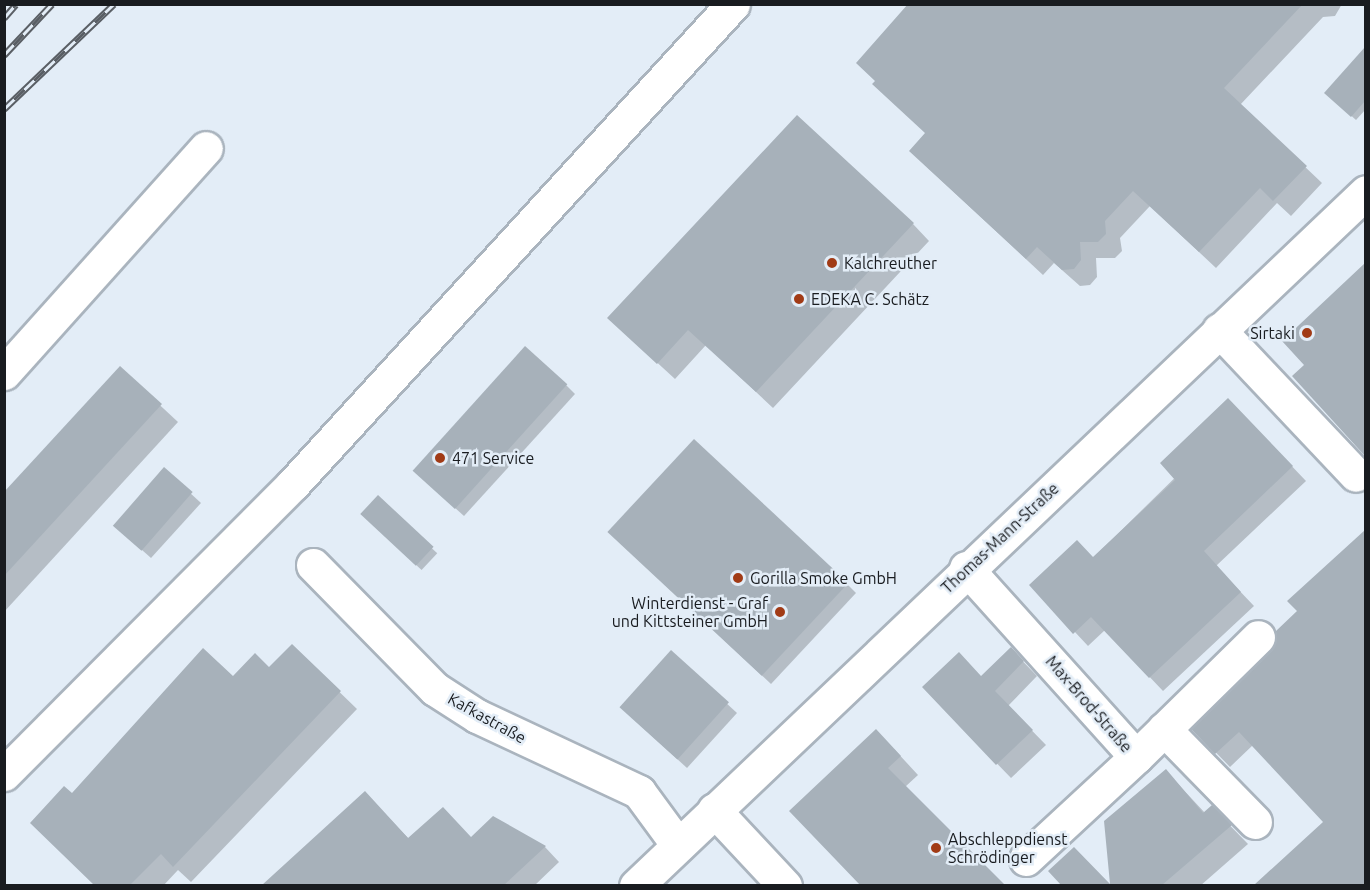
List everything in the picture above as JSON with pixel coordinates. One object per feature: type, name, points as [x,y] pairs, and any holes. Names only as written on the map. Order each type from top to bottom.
[{"type":"street","points":[[4,774],[269,509],[734,4]]},
{"type":"street","points":[[4,373],[206,148]]},
{"type":"street","name":"Thomas-Mann-Straße","points":[[636,885],[966,568],[1365,192]]},
{"type":"street","points":[[1219,330],[1356,475]]},
{"type":"street","name":"Kafkastraße","points":[[313,565],[435,689],[477,716],[639,792],[678,845]]},
{"type":"street","name":"Max-Brod-Straße","points":[[966,568],[1136,757],[1026,859]]},
{"type":"street","points":[[1136,757],[1258,637]]},
{"type":"street","points":[[1164,729],[1255,822]]},
{"type":"street","points":[[714,810],[785,885]]},
{"type":"building","points":[[908,4],[1303,4],[1224,88],[1307,166],[1273,201],[1260,188],[1199,252],[1133,191],[1105,221],[1106,234],[1098,242],[1080,242],[1081,260],[1074,269],[1062,270],[1037,247],[1026,259],[909,151],[925,133],[872,84],[875,81],[856,63]]},
{"type":"building","points":[[1365,47],[1365,101],[1351,117],[1324,93]]},
{"type":"building","points":[[797,115],[914,223],[756,392],[688,330],[657,364],[607,318]]},
{"type":"building","points":[[1365,263],[1365,456],[1292,376],[1304,365],[1282,341]]},
{"type":"building","points":[[525,346],[567,384],[455,509],[413,471]]},
{"type":"building","points":[[120,366],[162,404],[4,576],[4,492]]},
{"type":"building","points":[[1228,398],[1293,466],[1204,551],[1241,592],[1149,678],[1091,617],[1073,634],[1029,585],[1077,540],[1093,557],[1175,480],[1160,463]]},
{"type":"building","points":[[694,439],[848,583],[762,676],[607,532]]},
{"type":"building","points":[[164,467],[193,492],[142,551],[113,526]]},
{"type":"building","points":[[378,495],[434,547],[416,566],[360,514]]},
{"type":"building","points":[[1365,530],[1365,885],[1254,885],[1323,822],[1239,732],[1215,754],[1191,729],[1272,650],[1276,631],[1297,611],[1287,601]]},
{"type":"building","points":[[292,644],[341,691],[173,867],[161,854],[130,885],[94,885],[30,823],[64,786],[72,793],[203,648],[233,676],[255,653],[269,667]]},
{"type":"building","points":[[1011,647],[1024,661],[995,691],[1033,730],[996,765],[922,687],[959,652],[981,676]]},
{"type":"building","points":[[671,650],[729,702],[677,759],[619,707]]},
{"type":"building","points":[[876,729],[901,756],[888,768],[1005,885],[860,885],[789,811]]},
{"type":"building","points":[[1166,769],[1203,813],[1212,805],[1232,825],[1162,885],[1061,885],[1048,871],[1074,847],[1110,884],[1104,821]]},
{"type":"building","points":[[365,791],[408,838],[443,807],[471,837],[493,816],[546,846],[504,885],[262,885]]},
{"type":"railway","points":[[4,18],[16,4]]},
{"type":"railway","points":[[4,55],[52,4]]},
{"type":"railway","points":[[4,109],[114,4]]},
{"type":"place","name":"Kalchreuther","points":[[832,263]]},
{"type":"place","name":"EDEKA C. Schätz","points":[[799,299]]},
{"type":"place","name":"Sirtaki","points":[[1307,333]]},
{"type":"place","name":"471 Service","points":[[440,458]]},
{"type":"place","name":"Gorilla Smoke GmbH","points":[[738,578]]},
{"type":"place","name":"Winterdienst - Graf und Kittsteiner GmbH","points":[[780,612]]},
{"type":"place","name":"Abschleppdienst Schrödinger","points":[[936,848]]}]
